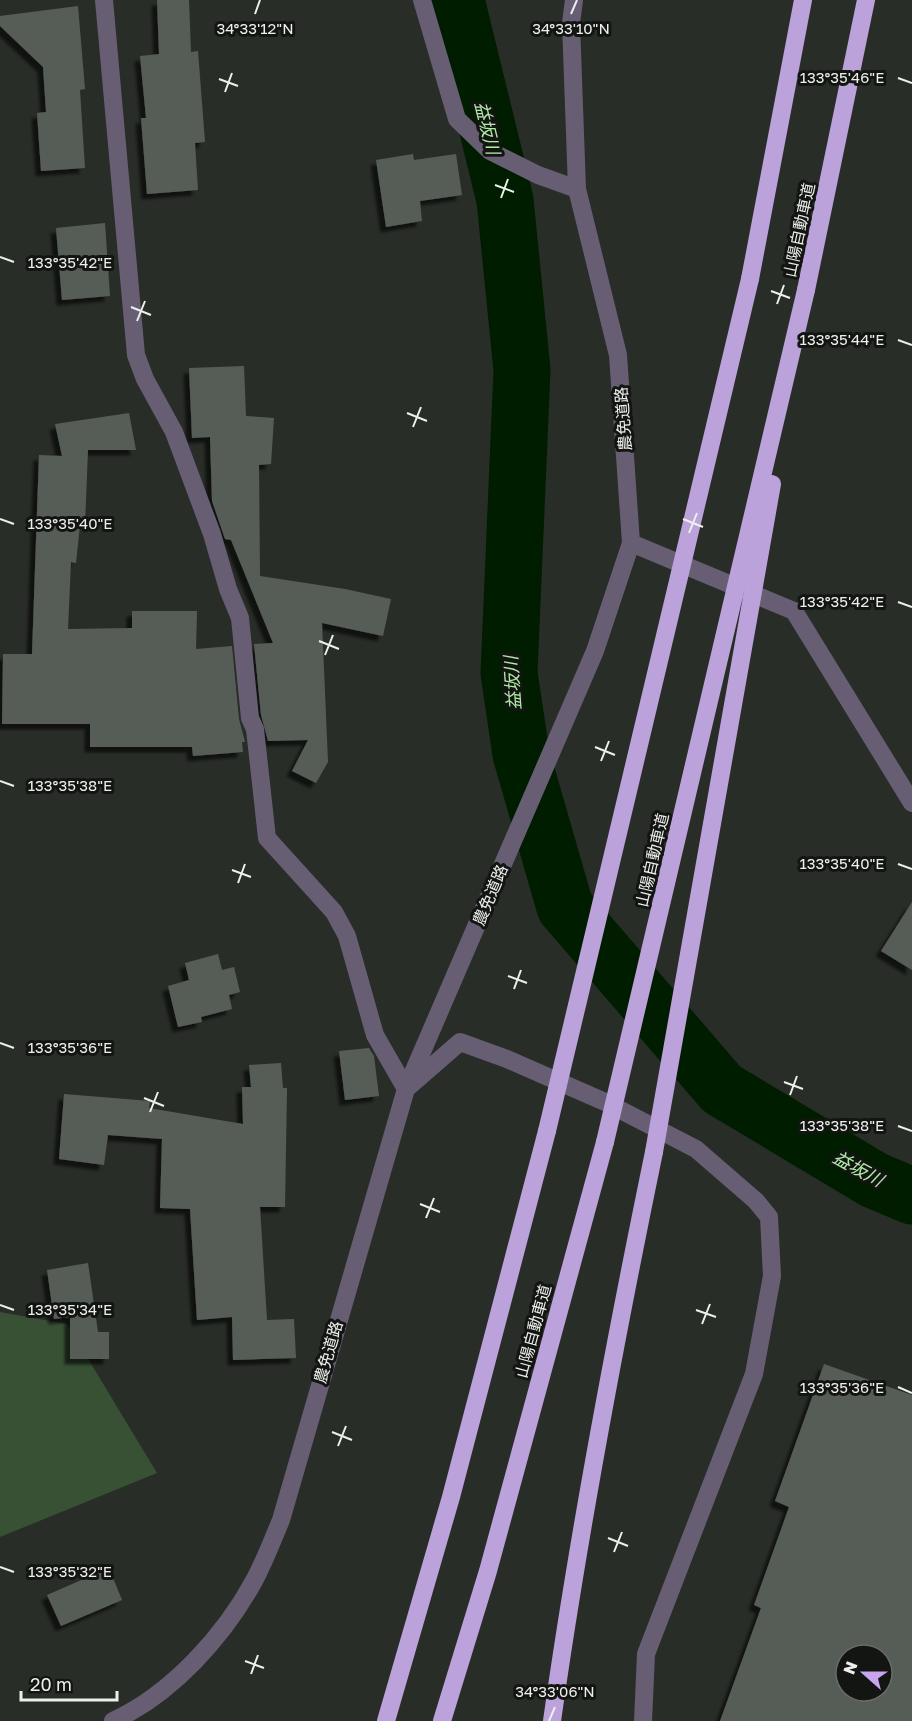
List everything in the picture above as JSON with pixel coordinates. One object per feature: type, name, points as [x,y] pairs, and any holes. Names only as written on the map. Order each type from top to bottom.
[{"type":"highway","points":[[386,1721],[451,1497],[547,1131],[750,279],[803,0]]},
{"type":"highway","name":"山陽自動車道","points":[[442,1721],[488,1571],[605,1142],[806,290],[866,0]]},
{"type":"highway","points":[[552,1721],[573,1571],[605,1390],[654,1152],[806,290]]},
{"type":"street","points":[[104,0],[136,356],[145,379],[174,432],[240,618],[250,718],[255,729],[267,838],[334,912],[347,936],[375,1035],[406,1089],[460,1042],[507,1059],[604,1102],[696,1149],[756,1201],[769,1216],[772,1276],[754,1374],[646,1654],[643,1721]]},
{"type":"street","points":[[422,0],[457,119],[490,151],[538,175],[577,189]]},
{"type":"street","name":"農免道路","points":[[113,1721],[126,1716],[175,1679],[224,1626],[255,1579],[281,1520],[406,1089],[595,651],[631,543],[618,355],[577,189],[571,23],[574,0]]},
{"type":"street","points":[[631,543],[794,611],[912,803]]},
{"type":"green space","points":[[0,1312],[67,1324],[157,1473],[0,1537]]},
{"type":"building","points":[[157,0],[189,0],[191,52],[198,51],[205,142],[195,143],[198,190],[147,194],[141,118],[146,118],[140,56],[159,54]]},
{"type":"building","points":[[78,6],[85,89],[80,90],[85,168],[41,171],[37,113],[46,112],[43,67],[0,26],[0,16]]},
{"type":"building","points":[[413,154],[414,160],[456,154],[462,195],[420,201],[422,221],[386,227],[376,160]]},
{"type":"building","points":[[105,223],[110,296],[62,300],[56,228]]},
{"type":"building","points":[[244,366],[246,416],[274,418],[271,464],[259,465],[260,576],[345,589],[391,599],[383,636],[322,623],[328,762],[316,783],[292,771],[308,740],[268,741],[261,715],[254,644],[273,643],[231,540],[225,539],[212,501],[210,437],[192,438],[189,368]]},
{"type":"building","points":[[129,413],[136,450],[88,450],[85,524],[80,525],[76,563],[71,562],[68,629],[132,628],[132,611],[197,611],[196,649],[232,646],[239,719],[245,742],[242,742],[243,752],[193,756],[192,747],[90,747],[90,724],[2,724],[3,654],[32,654],[39,455],[62,456],[55,424]]},
{"type":"building","points":[[912,902],[912,970],[881,951]]},
{"type":"building","points":[[218,954],[222,970],[234,967],[240,992],[229,995],[232,1009],[201,1017],[202,1022],[178,1027],[168,986],[189,980],[185,963]]},
{"type":"building","points":[[369,1048],[374,1056],[379,1096],[345,1100],[339,1051]]},
{"type":"building","points":[[281,1063],[283,1088],[287,1088],[285,1207],[260,1207],[267,1320],[294,1319],[296,1358],[233,1360],[232,1317],[197,1320],[190,1209],[160,1208],[162,1139],[108,1135],[104,1165],[59,1159],[64,1094],[150,1101],[149,1108],[243,1124],[242,1087],[251,1087],[249,1065]]},
{"type":"building","points":[[88,1263],[98,1332],[109,1332],[109,1359],[70,1359],[70,1317],[54,1319],[47,1270]]},
{"type":"building","points":[[824,1364],[912,1395],[912,1721],[720,1721],[761,1608],[754,1605],[789,1507],[775,1501]]},
{"type":"building","points":[[109,1568],[122,1600],[61,1626],[47,1595]]},
{"type":"waterway","name":"益坂川","points":[[456,0],[505,200],[522,370],[509,673],[521,754],[565,907],[722,1089],[874,1180],[912,1196]]}]
